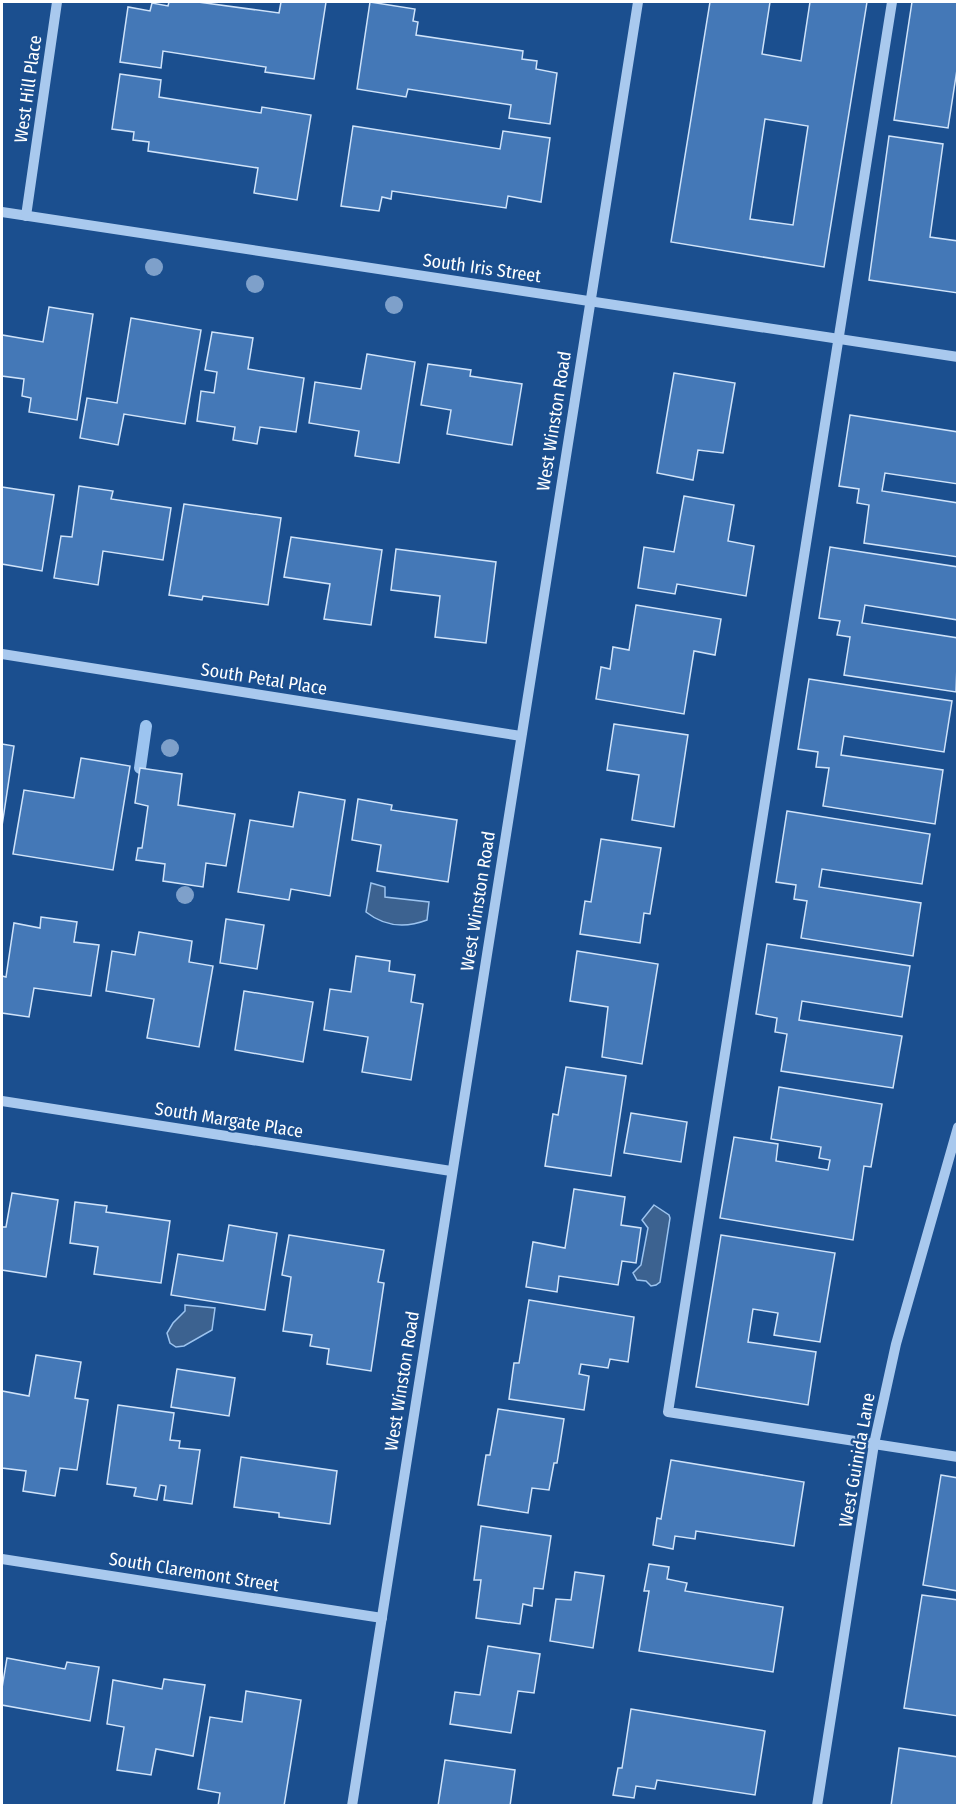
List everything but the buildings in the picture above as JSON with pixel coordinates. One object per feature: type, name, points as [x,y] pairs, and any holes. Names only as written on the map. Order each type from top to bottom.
[{"type":"street","name":"West Hill Place","points":[[26,216],[57,2]]},
{"type":"street","name":"West Winston Road","points":[[352,1806],[638,2]]},
{"type":"street","points":[[892,2],[668,1412],[957,1457]]},
{"type":"street","name":"South Iris Street","points":[[2,212],[957,357]]},
{"type":"street","name":"South Petal Place","points":[[2,654],[520,735]]},
{"type":"street","name":"South Margate Place","points":[[2,1101],[452,1171]]},
{"type":"street","name":"West Guinida Lane","points":[[817,1806],[874,1444],[896,1344],[957,1127]]},
{"type":"street","name":"South Claremont Street","points":[[2,1559],[382,1618]]},
{"type":"water","points":[[371,883],[385,887],[385,897],[429,902],[427,920],[396,925],[373,917],[366,912]]},
{"type":"water","points":[[654,1205],[670,1218],[660,1282],[651,1286],[646,1281],[637,1280],[633,1273],[641,1265],[648,1228],[642,1220]]},
{"type":"water","points":[[185,1305],[215,1308],[212,1330],[184,1346],[176,1347],[170,1343],[167,1333],[185,1311]]},
{"type":"waterway","points":[[140,768],[146,726]]}]
